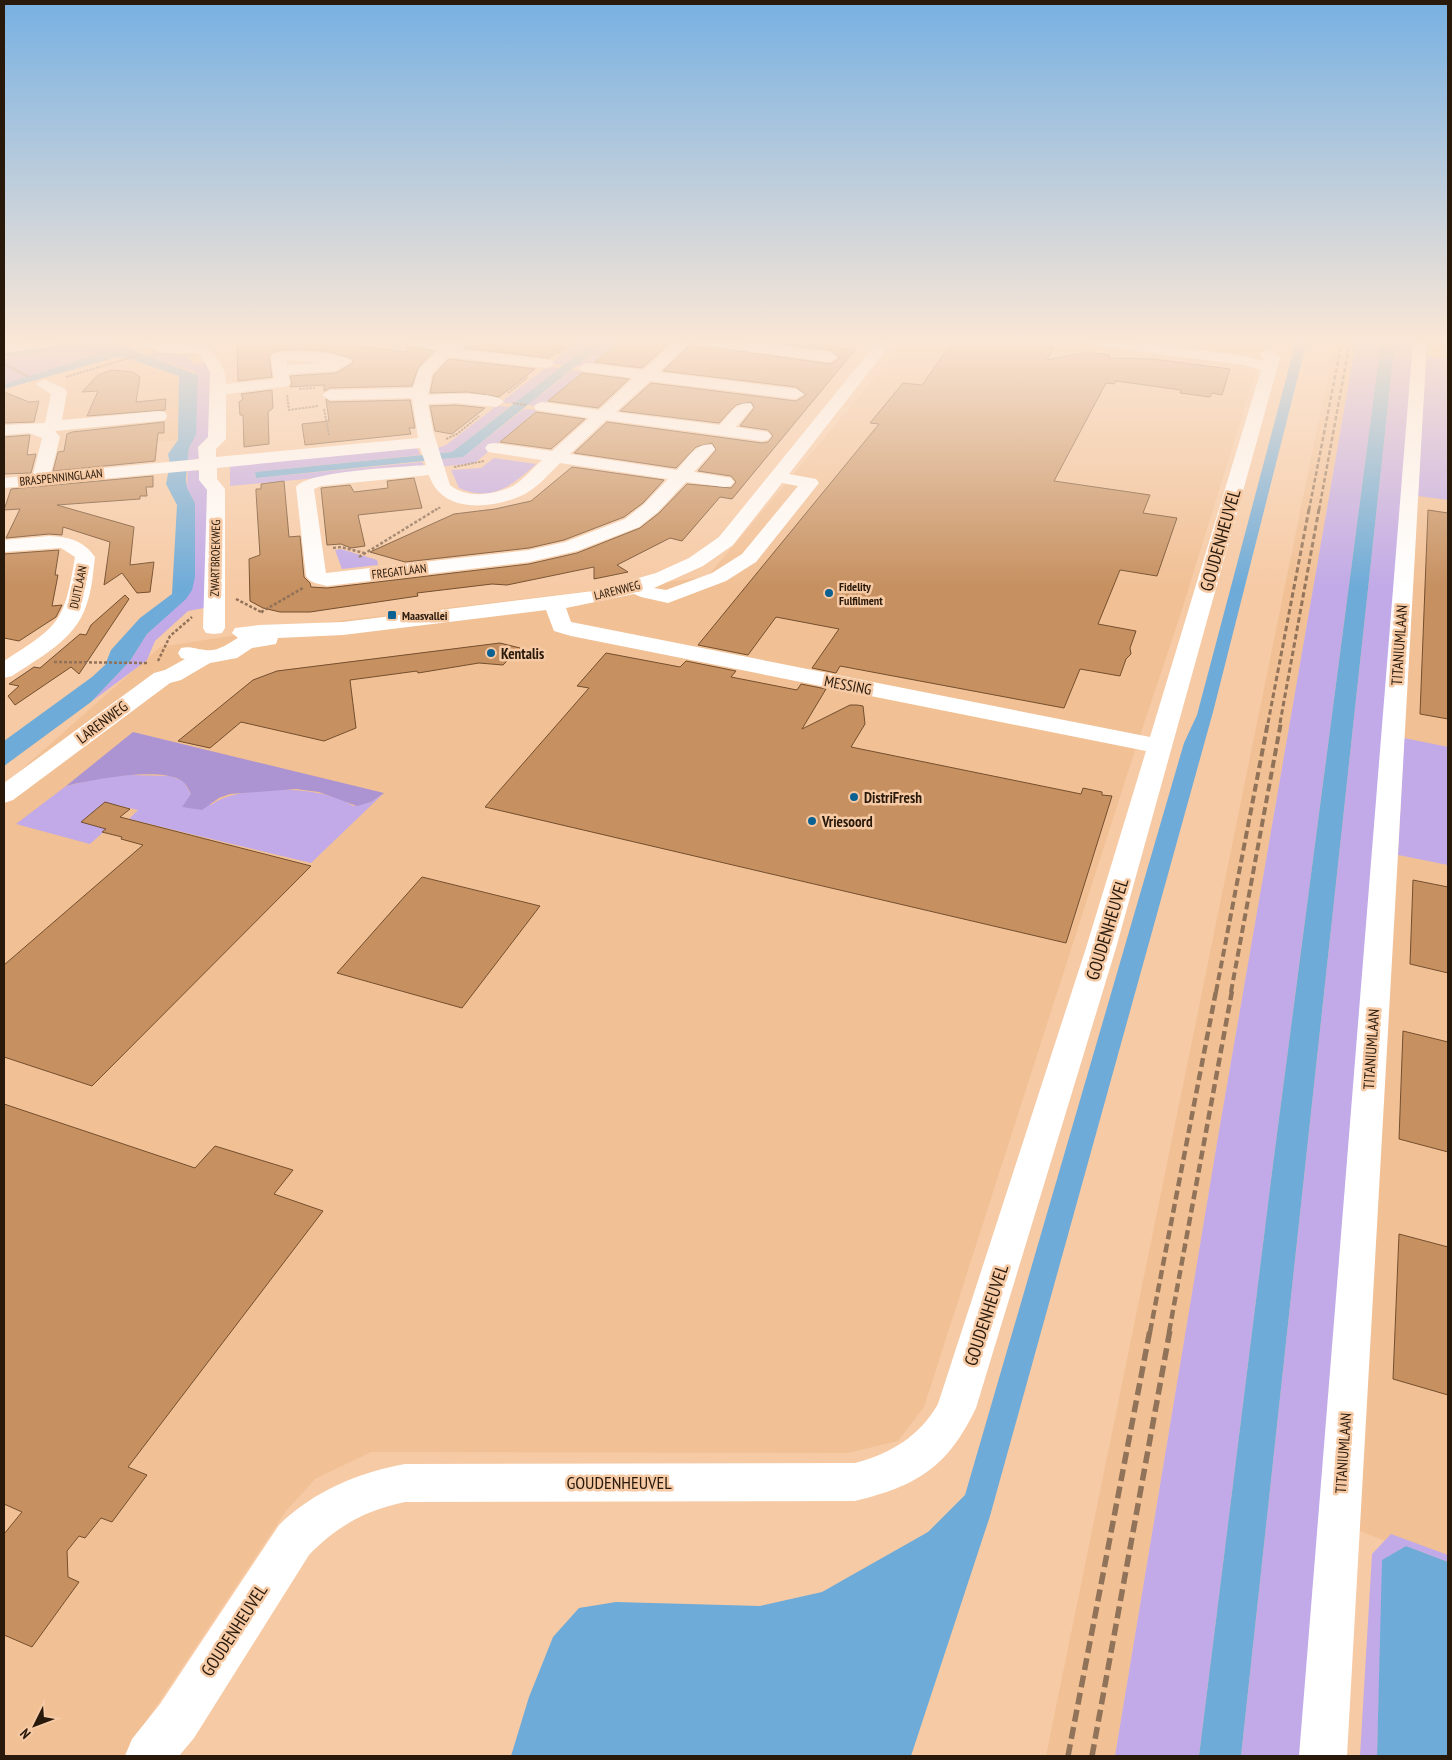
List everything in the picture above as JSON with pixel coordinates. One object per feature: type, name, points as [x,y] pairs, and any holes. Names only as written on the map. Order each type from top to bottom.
[{"type":"street","points":[[41,479],[51,437],[48,428],[49,423]]},
{"type":"street","points":[[4,430],[93,423]]},
{"type":"street","name":"ZWARTBROEKWEG","points":[[217,423],[217,439]]},
{"type":"street","points":[[423,423],[442,487],[447,493],[458,497],[491,498],[508,495],[520,489],[594,423]]},
{"type":"street","points":[[665,423],[762,436]]},
{"type":"street","points":[[724,431],[731,423]]},
{"type":"street","name":"LARENWEG","points":[[244,638],[599,595],[636,586],[680,570],[718,548],[738,528],[820,423]]},
{"type":"street","name":"GOUDENHEUVEL","points":[[149,1756],[176,1739],[294,1540],[308,1525],[326,1511],[365,1491],[414,1483],[855,1482],[894,1471],[911,1462],[939,1438],[956,1408],[1083,1009],[1252,423]]},
{"type":"street","name":"TITANIUMLAAN","points":[[1323,1756],[1414,423]]},
{"type":"street","name":"ZWARTBROEKWEG","points":[[216,488],[227,478],[228,461],[227,445],[217,439]]},
{"type":"street","name":"ZWARTBROEKWEG","points":[[214,628],[216,488],[208,480],[199,464],[207,447],[217,439]]},
{"type":"street","name":"BRASPENNINGLAAN","points":[[4,483],[332,451],[429,444]]},
{"type":"street","points":[[494,448],[725,482]]},
{"type":"street","name":"FREGATLAAN","points":[[320,579],[529,556],[570,547],[632,523],[651,508],[706,449]]},
{"type":"street","points":[[320,579],[316,576],[305,487],[307,484],[317,481],[435,466]]},
{"type":"street","points":[[636,586],[648,593],[668,597],[719,577],[749,558],[810,483],[777,477]]},
{"type":"street","name":"DUITLAAN","points":[[4,546],[60,542],[78,548],[85,557],[75,610],[69,620],[49,640],[4,671]]},
{"type":"street","name":"MESSING","points":[[553,602],[562,626],[571,630],[1159,746]]},
{"type":"street","points":[[214,628],[232,628],[244,638],[229,653],[195,654],[185,641],[192,635],[214,628]]},
{"type":"street","name":"LARENWEG","points":[[4,795],[154,671],[173,675],[195,654]]},
{"type":"path","points":[[327,423],[332,451]]},
{"type":"path","points":[[260,612],[365,554],[458,497]]},
{"type":"path","points":[[313,550],[341,547],[365,554],[380,560],[384,573]]},
{"type":"path","points":[[214,602],[235,599],[268,614]]},
{"type":"path","points":[[26,656],[50,662],[101,663],[154,671]]},
{"type":"shaded area","points":[[57,423],[179,423],[178,440],[54,452]]},
{"type":"shaded area","points":[[196,423],[209,423],[209,439],[198,450],[199,458],[188,462],[189,448],[196,435]]},
{"type":"shaded area","points":[[474,423],[489,423],[452,452],[433,454],[432,450],[446,445]]},
{"type":"shaded area","points":[[506,423],[522,423],[475,463],[438,467],[435,460],[463,457]]},
{"type":"shaded area","points":[[837,423],[1240,423],[1180,616],[1135,750],[924,1407],[898,1441],[847,1453],[371,1452],[315,1479],[286,1511],[123,1756],[4,1756],[4,785],[160,647],[287,627],[707,577]]},
{"type":"shaded area","points":[[1318,423],[1342,423],[1219,1131],[1115,1756],[1046,1756]]},
{"type":"shaded area","points":[[1342,423],[1370,423],[1272,1172],[1199,1756],[1115,1756],[1219,1131]]},
{"type":"shaded area","points":[[1386,423],[1407,423],[1300,1756],[1241,1756]]},
{"type":"shaded area","points":[[1415,423],[1448,423],[1448,1565],[1357,1530]]},
{"type":"shaded area","points":[[1422,423],[1448,423],[1448,500],[1418,496]]},
{"type":"shaded area","points":[[418,449],[420,455],[255,472],[256,478],[422,462],[424,465],[405,470],[230,486],[230,466]]},
{"type":"shaded area","points":[[494,458],[536,464],[510,485],[492,493],[482,494],[459,488],[451,470],[481,468]]},
{"type":"shaded area","points":[[188,469],[200,471],[208,490],[204,608],[188,611],[155,641],[147,660],[91,702],[130,661],[147,634],[162,620],[195,577],[195,503],[187,488]]},
{"type":"shaded area","points":[[341,549],[377,560],[378,565],[342,569],[335,550]]},
{"type":"shaded area","points":[[133,732],[384,793],[371,802],[357,806],[319,792],[296,789],[230,794],[219,798],[202,810],[182,807],[191,794],[182,781],[172,777],[142,774],[66,786]]},
{"type":"shaded area","points":[[1404,738],[1448,747],[1448,865],[1398,855]]},
{"type":"shaded area","points":[[129,775],[170,776],[183,781],[191,794],[211,805],[223,798],[240,793],[281,790],[323,794],[340,799],[353,806],[371,802],[384,793],[311,863],[129,819],[138,810],[116,805],[93,824],[108,828],[90,844],[16,824],[66,786],[105,777]]},
{"type":"shaded area","points":[[1391,1534],[1448,1555],[1448,1562],[1406,1546],[1383,1560],[1377,1756],[1360,1756],[1372,1554]]},
{"type":"water","points":[[178,423],[196,423],[196,435],[189,448],[186,479],[187,488],[195,503],[195,577],[192,590],[186,599],[147,634],[130,661],[91,702],[4,766],[4,741],[92,677],[105,665],[111,650],[140,618],[172,594],[177,505],[166,484],[170,464],[168,454],[178,440]]},
{"type":"water","points":[[489,423],[505,423],[463,457],[256,478],[255,472],[452,452]]},
{"type":"water","points":[[1274,423],[1286,423],[1213,712],[990,1516],[911,1756],[511,1756],[529,1697],[553,1637],[579,1608],[616,1602],[760,1606],[822,1592],[928,1532],[965,1495],[1184,743],[1197,715]]},
{"type":"water","points":[[1370,423],[1386,423],[1241,1756],[1199,1756],[1272,1172]]},
{"type":"water","points":[[1406,1546],[1448,1562],[1448,1756],[1377,1756],[1382,1560]]},
{"type":"building","points":[[164,423],[164,433],[158,433],[155,461],[53,471],[58,452],[64,451],[67,434]]},
{"type":"building","points":[[243,423],[268,423],[269,444],[244,447]]},
{"type":"building","points":[[414,423],[415,428],[409,428],[411,434],[305,445],[302,424]]},
{"type":"building","points":[[433,423],[466,423],[452,434],[435,431]]},
{"type":"building","points":[[523,423],[580,423],[551,449],[500,442]]},
{"type":"building","points":[[606,423],[762,443],[768,442],[773,436],[768,430],[740,426],[742,423],[795,423],[732,499],[720,497],[682,541],[670,538],[617,565],[628,572],[594,579],[594,567],[507,585],[492,584],[417,593],[418,596],[310,612],[280,612],[263,608],[250,601],[249,559],[260,555],[256,489],[261,489],[261,484],[284,481],[289,537],[300,536],[304,577],[311,587],[327,588],[529,564],[577,553],[640,528],[659,513],[687,484],[731,488],[736,482],[731,476],[698,471],[716,450],[712,443],[696,447],[676,468],[574,453]]},
{"type":"building","points":[[871,423],[1085,423],[1054,481],[1150,495],[1143,513],[1177,518],[1157,576],[1120,570],[1098,624],[1136,631],[1130,648],[1131,654],[1126,659],[1120,676],[1080,669],[1064,708],[840,666],[836,673],[812,668],[839,629],[776,617],[748,655],[698,645],[879,424]]},
{"type":"building","points":[[30,435],[27,455],[36,454],[31,473],[4,474],[4,437]]},
{"type":"building","points":[[572,467],[664,480],[643,503],[624,517],[564,540],[529,548],[405,562],[370,552],[454,514],[495,509],[531,501]]},
{"type":"building","points":[[153,476],[153,487],[146,487],[147,496],[140,496],[140,499],[57,505],[134,527],[130,565],[154,562],[150,592],[137,593],[122,573],[104,585],[110,542],[63,527],[62,535],[49,534],[6,538],[20,509],[4,510],[11,489]]},
{"type":"building","points":[[414,478],[422,508],[358,515],[365,546],[351,548],[341,544],[327,545],[321,488],[350,485],[354,492],[388,488],[387,481]]},
{"type":"building","points":[[1428,510],[1448,513],[1448,719],[1420,714]]},
{"type":"building","points":[[59,550],[55,575],[58,575],[52,606],[62,605],[56,617],[19,641],[4,638],[4,554]]},
{"type":"building","points":[[125,595],[129,599],[79,674],[71,667],[15,705],[8,696],[19,686],[9,684],[34,667],[40,668],[80,634],[86,635],[91,625]]},
{"type":"building","points":[[500,643],[520,648],[503,665],[479,663],[418,673],[417,671],[350,680],[356,728],[324,741],[241,722],[210,748],[178,741],[253,680],[277,671]]},
{"type":"building","points":[[606,653],[680,667],[686,661],[736,671],[731,677],[797,690],[801,684],[826,689],[802,729],[850,705],[863,706],[865,724],[851,747],[1081,794],[1083,788],[1102,792],[1102,795],[1112,796],[1066,943],[485,807],[589,688],[577,686]]},
{"type":"building","points":[[105,802],[130,809],[120,817],[311,866],[92,1086],[4,1057],[4,965],[143,845],[102,832],[106,829],[81,822]]},
{"type":"building","points":[[422,877],[540,906],[462,1008],[337,973]]},
{"type":"building","points":[[1413,880],[1448,887],[1448,973],[1410,964]]},
{"type":"building","points":[[1403,1031],[1448,1042],[1448,1152],[1399,1139]]},
{"type":"building","points":[[4,1104],[195,1168],[215,1146],[293,1170],[274,1194],[323,1211],[128,1467],[147,1475],[112,1522],[101,1518],[85,1538],[79,1536],[67,1551],[68,1577],[79,1582],[32,1647],[4,1635],[4,1534],[22,1512],[4,1504]]},
{"type":"building","points":[[1399,1234],[1448,1247],[1448,1395],[1393,1379]]},
{"type":"railway","points":[[1309,510],[1326,423]]},
{"type":"railway","points":[[1319,510],[1335,423]]},
{"type":"railway","points":[[1268,723],[1309,509]]},
{"type":"railway","points":[[1280,723],[1319,509]]},
{"type":"railway","points":[[1216,992],[1268,722]]},
{"type":"railway","points":[[1231,992],[1281,722]]},
{"type":"railway","points":[[1150,1332],[1216,991]]},
{"type":"railway","points":[[1169,1332],[1232,991]]},
{"type":"railway","points":[[1068,1756],[1150,1330]]},
{"type":"railway","points":[[1092,1756],[1170,1330]]},
{"type":"place","name":"Fidelity Fulfilment","points":[[829,593]]},
{"type":"place","name":"Maasvallei","points":[[392,615]]},
{"type":"place","name":"Kentalis","points":[[491,653]]},
{"type":"place","name":"DistriFresh","points":[[854,797]]},
{"type":"place","name":"Vriesoord","points":[[812,821]]}]
